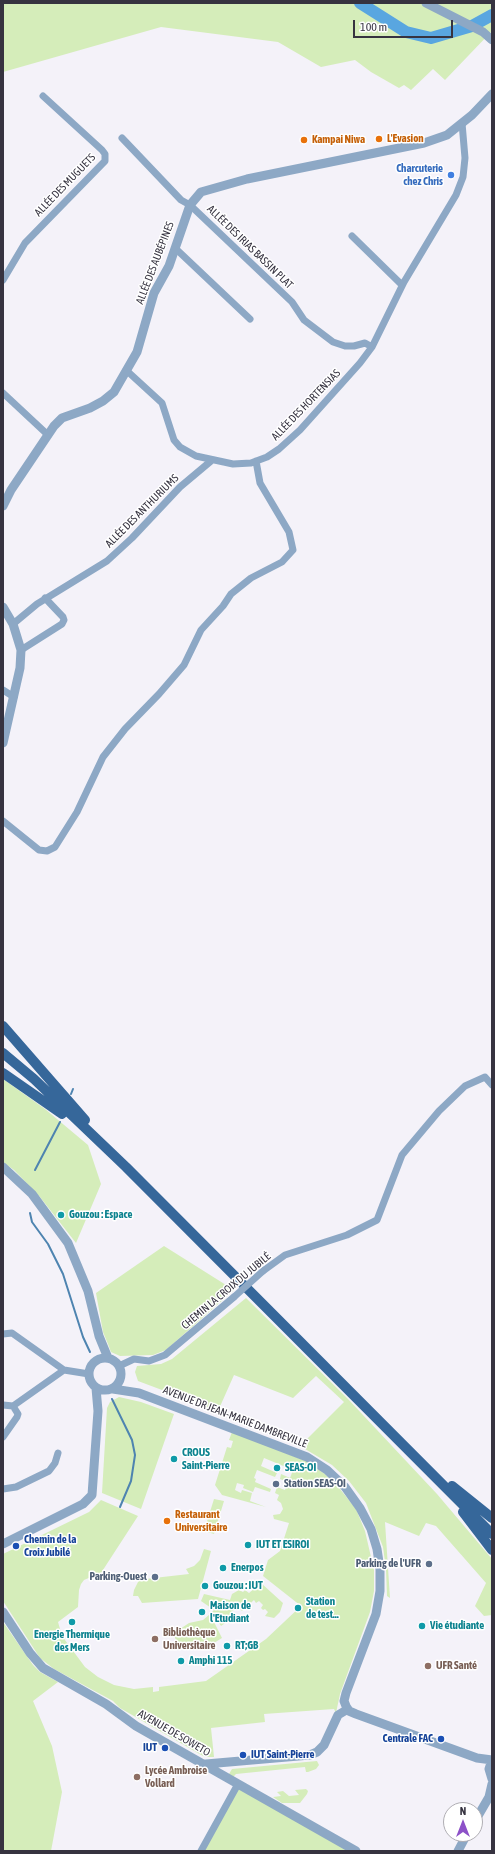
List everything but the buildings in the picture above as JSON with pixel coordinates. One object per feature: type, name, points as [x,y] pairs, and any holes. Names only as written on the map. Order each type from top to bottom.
[{"type":"main road","points":[[3,1026],[126,1167]]},
{"type":"main road","points":[[3,1054],[34,1079],[126,1167],[492,1534]]},
{"type":"main road","points":[[3,1073],[95,1138]]},
{"type":"main road","points":[[409,1451],[492,1518]]},
{"type":"main road","points":[[409,1451],[457,1505],[492,1550]]},
{"type":"street","points":[[426,3],[483,32],[492,40]]},
{"type":"street","name":"ALLÉE DES AUBÉPINES","points":[[3,506],[54,426],[62,418],[90,408],[104,401],[114,392],[137,352],[154,293],[169,266],[190,205],[196,196],[207,190],[247,179],[424,143],[447,135],[462,123],[492,94]]},
{"type":"street","name":"ALLÉE DES MUGUETS","points":[[3,280],[25,243],[105,160],[105,154],[102,150],[43,96]]},
{"type":"street","name":"ALLÉE DES HORTENSIAS","points":[[126,370],[162,403],[174,440],[180,446],[196,456],[211,461],[233,464],[256,462],[279,449],[300,430],[360,363],[372,347],[402,285],[456,196],[463,177],[465,158],[462,123]]},
{"type":"street","name":"ALLÉE DES IRIAS BASSIN PLAT","points":[[122,138],[181,200],[190,205],[292,302],[304,320],[333,342],[345,346],[354,346],[365,343],[372,347]]},
{"type":"street","points":[[352,236],[402,285]]},
{"type":"street","points":[[175,248],[250,319]]},
{"type":"street","points":[[3,393],[48,435]]},
{"type":"street","name":"ALLÉE DES ANTHURIUMS","points":[[13,624],[32,607],[45,598],[108,561],[180,487],[211,461]]},
{"type":"street","points":[[3,821],[39,850],[47,851],[55,847],[77,812],[103,757],[124,729],[159,694],[184,665],[201,630],[223,606],[231,594],[251,578],[282,562],[293,550],[289,532],[260,482],[256,462]]},
{"type":"street","points":[[22,650],[62,624],[63,617],[45,598]]},
{"type":"street","points":[[3,607],[13,624],[22,650],[20,668],[3,743]]},
{"type":"street","points":[[3,690],[14,697]]},
{"type":"street","name":"CHEMIN LA CROIX DU JUBILÉ","points":[[119,1366],[134,1359],[149,1360],[165,1355],[263,1271],[285,1255],[347,1235],[377,1220],[386,1200],[396,1168],[407,1148],[438,1111],[466,1086],[485,1077],[492,1085]]},
{"type":"street","points":[[3,1166],[32,1194],[68,1243],[88,1291],[99,1336],[108,1358],[119,1366],[121,1377],[118,1384],[110,1390],[98,1411]]},
{"type":"street","points":[[3,1334],[12,1332],[64,1370],[89,1374]]},
{"type":"street","points":[[98,1360],[99,1336]]},
{"type":"street","points":[[108,1358],[98,1360],[92,1365],[89,1374],[91,1383],[96,1388],[110,1390]]},
{"type":"street","points":[[3,1405],[13,1406],[64,1370]]},
{"type":"street","name":"AVENUE DR JEAN-MARIE DAMBREVILLE","points":[[121,1377],[139,1393]]},
{"type":"street","points":[[3,1544],[89,1500],[94,1488],[98,1411],[96,1388]]},
{"type":"street","name":"AVENUE DR JEAN-MARIE DAMBREVILLE","points":[[110,1390],[139,1393],[308,1457],[327,1470],[345,1487],[360,1508],[371,1529],[377,1549],[380,1569],[380,1591],[376,1614],[346,1693],[344,1701],[348,1709]]},
{"type":"street","points":[[3,1437],[18,1417],[18,1414],[13,1406]]},
{"type":"street","points":[[3,1489],[16,1487],[49,1471],[56,1463],[58,1453]]},
{"type":"street","name":"AVENUE DE SOWETO","points":[[3,1612],[30,1653],[43,1668],[106,1704],[126,1720],[356,1851]]},
{"type":"street","points":[[203,1764],[310,1754],[317,1752],[324,1746],[338,1715],[348,1709],[356,1714],[491,1763],[492,1779]]},
{"type":"street","points":[[201,1851],[238,1784]]},
{"type":"street","points":[[483,1807],[490,1795],[492,1784]]},
{"type":"street","points":[[458,1851],[463,1842]]},
{"type":"green space","points":[[3,3],[492,3],[492,31],[445,80],[433,69],[411,90],[404,85],[399,88],[371,72],[355,60],[321,67],[278,42],[161,27],[3,72]]},
{"type":"green space","points":[[3,1079],[45,1109],[88,1145],[101,1184],[76,1243],[40,1197],[14,1170],[3,1162]]},
{"type":"green space","points":[[164,1246],[234,1290],[166,1350],[153,1355],[120,1356],[111,1352],[103,1332],[96,1293]]},
{"type":"green space","points":[[246,1298],[348,1399],[437,1494],[492,1559],[492,1615],[484,1616],[475,1606],[486,1583],[436,1526],[426,1523],[419,1536],[385,1522],[390,1598],[387,1596],[386,1569],[383,1547],[366,1503],[349,1481],[332,1465],[300,1446],[344,1402],[316,1376],[293,1398],[234,1375],[218,1411],[138,1381],[135,1372],[137,1366],[161,1364],[172,1359]]},
{"type":"green space","points":[[119,1397],[141,1402],[174,1414],[141,1509],[102,1493],[107,1408],[110,1402]]},
{"type":"green space","points":[[232,1432],[306,1461],[325,1474],[340,1489],[356,1509],[365,1531],[374,1570],[374,1591],[370,1612],[340,1694],[336,1713],[334,1709],[264,1714],[265,1722],[211,1728],[214,1757],[207,1757],[120,1708],[113,1701],[54,1669],[40,1658],[3,1601],[3,1554],[89,1512],[101,1500],[138,1516],[101,1573],[94,1578],[91,1577],[84,1580],[81,1584],[79,1590],[78,1607],[58,1622],[62,1636],[85,1667],[98,1677],[114,1685],[134,1689],[153,1687],[153,1692],[159,1691],[159,1687],[206,1681],[266,1639],[301,1606],[263,1576],[268,1560],[280,1551],[289,1523],[274,1519],[273,1515],[280,1514],[283,1509],[281,1503],[277,1500],[279,1495],[275,1493],[277,1487],[285,1490],[288,1482],[280,1479],[281,1474],[290,1478],[293,1470],[264,1458],[261,1466],[277,1473],[275,1477],[257,1470],[254,1478],[256,1479],[255,1482],[271,1489],[270,1492],[255,1487],[253,1492],[243,1488],[244,1485],[237,1483],[235,1490],[241,1493],[242,1490],[252,1493],[250,1501],[266,1507],[222,1495],[215,1485],[227,1447],[231,1448],[233,1441],[229,1440]]},
{"type":"green space","points":[[214,1499],[224,1501],[214,1534],[204,1531]]},
{"type":"green space","points":[[204,1549],[211,1551],[198,1599],[142,1603],[138,1596],[133,1596],[134,1590],[142,1574],[145,1579],[189,1574],[186,1569],[194,1566],[200,1560]]},
{"type":"green space","points":[[261,1583],[283,1603],[280,1612],[274,1618],[265,1616],[268,1612],[261,1608],[263,1605],[259,1601],[256,1603],[254,1600],[242,1611],[238,1607],[231,1612],[234,1617],[221,1626],[212,1612],[214,1610],[201,1601],[204,1594],[230,1600],[232,1594],[239,1590],[243,1592],[245,1590],[249,1593]]},
{"type":"green space","points":[[210,1614],[222,1638],[209,1646],[208,1643],[192,1647],[179,1644],[175,1638],[177,1631],[189,1623],[203,1620]]},
{"type":"green space","points":[[3,1622],[33,1665],[40,1672],[58,1682],[33,1701],[52,1746],[62,1792],[51,1851],[3,1851]]},
{"type":"green space","points":[[317,1761],[319,1765],[316,1769],[308,1772],[306,1772],[305,1767],[236,1774],[233,1777],[229,1774],[232,1769]]},
{"type":"green space","points":[[239,1788],[352,1851],[202,1851]]},
{"type":"green space","points":[[306,1789],[308,1791],[307,1794],[300,1803],[282,1803],[273,1797],[281,1796],[277,1792],[283,1791],[289,1796],[299,1795],[295,1790]]},
{"type":"waterway","points":[[360,3],[406,32],[431,38],[472,26],[492,15]]},
{"type":"waterway","points":[[71,1094],[73,1089]]},
{"type":"waterway","points":[[35,1170],[60,1122]]},
{"type":"waterway","points":[[30,1213],[32,1222],[48,1244],[63,1274],[83,1337],[90,1352]]},
{"type":"waterway","points":[[112,1399],[132,1440],[135,1455],[131,1481],[120,1507]]},
{"type":"place","name":"L'Evasion","points":[[379,139]]},
{"type":"place","name":"Kampai Niwa","points":[[304,140]]},
{"type":"place","name":"Charcuterie chez Chris","points":[[451,175]]},
{"type":"place","name":"Gouzou : Espace","points":[[61,1215]]},
{"type":"place","name":"CROUS Saint-Pierre","points":[[174,1459]]},
{"type":"place","name":"SEAS-OI","points":[[277,1468]]},
{"type":"place","name":"Station SEAS-OI","points":[[276,1484]]},
{"type":"place","name":"Restaurant Universitaire","points":[[167,1521]]},
{"type":"place","name":"IUT ET ESIROI","points":[[248,1545]]},
{"type":"place","name":"Chemin de la Croix Jubilé","points":[[16,1546]]},
{"type":"place","name":"Parking de l'UFR","points":[[429,1564]]},
{"type":"place","name":"Enerpos","points":[[223,1568]]},
{"type":"place","name":"Parking-Ouest","points":[[155,1577]]},
{"type":"place","name":"Gouzou : IUT","points":[[205,1586]]},
{"type":"place","name":"Station de test...","points":[[298,1608]]},
{"type":"place","name":"Maison de l'Etudiant","points":[[202,1612]]},
{"type":"place","name":"Energie Thermique des Mers","points":[[72,1622]]},
{"type":"place","name":"Vie étudiante","points":[[422,1626]]},
{"type":"place","name":"Bibliothèque Universitaire","points":[[155,1639]]},
{"type":"place","name":"RT;GB","points":[[227,1646]]},
{"type":"place","name":"Amphi 115","points":[[181,1661]]},
{"type":"place","name":"UFR Santé","points":[[428,1666]]},
{"type":"place","name":"Centrale FAC","points":[[441,1739]]},
{"type":"place","name":"IUT","points":[[165,1748]]},
{"type":"place","name":"IUT Saint-Pierre","points":[[243,1755]]},
{"type":"place","name":"Lycée Ambroise Vollard","points":[[137,1777]]}]
